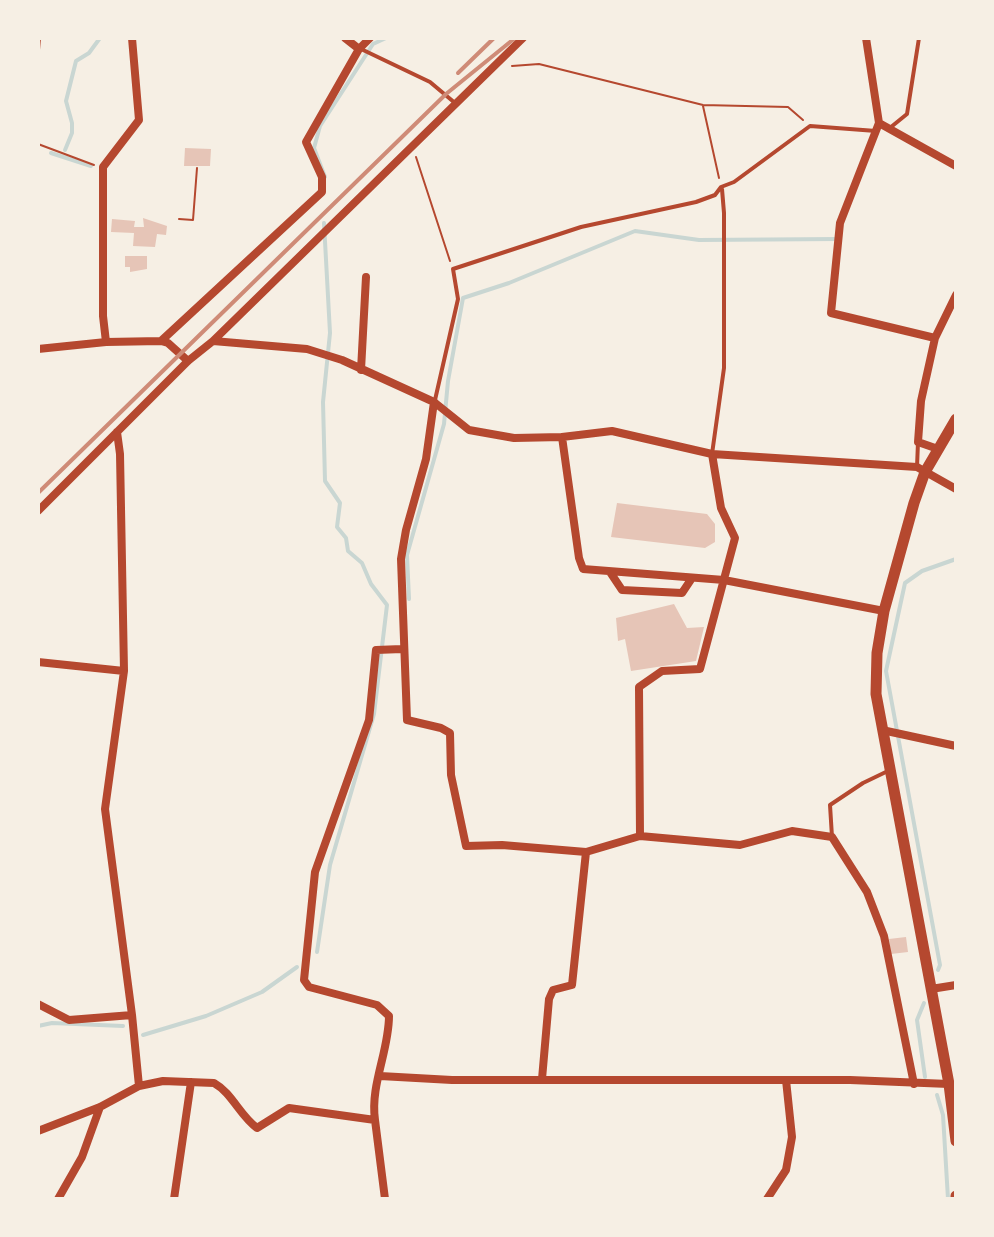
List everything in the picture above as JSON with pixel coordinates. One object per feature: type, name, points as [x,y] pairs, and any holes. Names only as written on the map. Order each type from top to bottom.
[{"type":"main road","points":[[956,419],[921,470],[884,611],[877,653],[876,694],[949,1084],[956,1141]]},
{"type":"street","points":[[106,342],[103,167],[139,120],[132,38]]},
{"type":"street","points":[[345,38],[359,49]]},
{"type":"street","points":[[164,342],[322,192],[322,177],[306,142],[359,49],[370,38]]},
{"type":"street","points":[[38,511],[188,361],[213,341],[523,38]]},
{"type":"street","points":[[866,38],[877,127],[840,223],[831,313],[935,338]]},
{"type":"street","points":[[877,127],[889,129],[956,166]]},
{"type":"street","points":[[361,370],[366,277]]},
{"type":"street","points":[[938,449],[918,442],[921,401],[935,338],[956,295]]},
{"type":"street","points":[[213,341],[307,349],[434,402],[469,430],[514,438],[562,437],[612,431],[712,454],[921,470],[956,489]]},
{"type":"street","points":[[38,349],[106,342],[164,342],[188,361]]},
{"type":"street","points":[[434,402],[426,459],[401,559],[398,649],[407,720],[450,733],[451,775],[466,846],[502,845],[586,852],[640,836],[740,845],[792,831],[832,837],[867,892],[884,936],[914,1084]]},
{"type":"street","points":[[117,432],[124,671],[105,809],[139,1086]]},
{"type":"street","points":[[562,437],[583,569],[724,580],[884,611]]},
{"type":"street","points":[[640,836],[639,687],[662,671],[700,669],[735,538],[721,508],[712,454]]},
{"type":"street","points":[[610,572],[622,590],[682,593],[692,578]]},
{"type":"street","points":[[385,1199],[373,1104],[389,1036],[389,1016],[377,1005],[309,987],[304,980],[315,872],[369,720],[376,650],[398,649]]},
{"type":"street","points":[[38,662],[124,671]]},
{"type":"street","points":[[885,731],[956,746]]},
{"type":"street","points":[[542,1079],[549,999],[553,990],[572,985],[586,852]]},
{"type":"street","points":[[931,989],[956,985]]},
{"type":"street","points":[[38,1004],[69,1020],[132,1015]]},
{"type":"street","points":[[380,1076],[452,1080],[850,1080],[949,1084]]},
{"type":"street","points":[[767,1199],[786,1170],[792,1137],[786,1080]]},
{"type":"street","points":[[38,1131],[100,1107],[139,1086],[163,1081],[214,1083],[221,1087],[245,1120],[257,1128],[289,1108],[375,1120]]},
{"type":"street","points":[[174,1199],[191,1082]]},
{"type":"street","points":[[58,1199],[82,1157],[100,1107]]},
{"type":"lane","points":[[889,129],[907,114],[919,38]]},
{"type":"lane","points":[[359,49],[435,85],[455,103]]},
{"type":"lane","points":[[434,402],[458,299],[453,269],[581,227],[715,195],[721,187],[734,182],[810,126],[877,127]]},
{"type":"lane","points":[[712,454],[724,368],[724,213],[721,187]]},
{"type":"lane","points":[[918,442],[921,470]]},
{"type":"lane","points":[[832,837],[830,805],[890,770]]},
{"type":"path","points":[[38,62],[40,38]]},
{"type":"path","points":[[494,67],[539,64],[703,105],[788,107],[810,126]]},
{"type":"path","points":[[703,105],[721,187]]},
{"type":"path","points":[[38,144],[103,167]]},
{"type":"path","points":[[412,145],[453,269]]},
{"type":"path","points":[[179,219],[193,220],[197,168]]},
{"type":"building","points":[[185,148],[211,149],[210,166],[184,166]]},
{"type":"building","points":[[143,218],[167,226],[166,235],[157,234],[155,247],[133,246],[134,233],[111,232],[112,219],[135,221],[134,227],[144,227]]},
{"type":"building","points":[[125,256],[147,256],[147,269],[130,272],[130,267],[125,267]]},
{"type":"building","points":[[617,503],[707,514],[715,524],[715,542],[705,548],[611,537]]},
{"type":"building","points":[[674,604],[687,628],[704,627],[696,661],[631,671],[625,639],[618,641],[616,618]]},
{"type":"building","points":[[906,937],[908,952],[891,954],[889,939]]},
{"type":"waterway","points":[[65,150],[72,133],[66,101],[76,61],[89,53],[100,38]]},
{"type":"waterway","points":[[325,177],[314,148],[320,126],[373,44],[386,38]]},
{"type":"waterway","points":[[51,153],[91,166]]},
{"type":"waterway","points":[[317,952],[330,865],[374,714],[387,605],[371,584],[362,563],[348,551],[346,538],[337,527],[340,503],[325,481],[323,402],[330,333],[324,223]]},
{"type":"waterway","points":[[409,599],[407,555],[444,424],[448,381],[463,298],[509,283],[635,231],[699,240],[838,239]]},
{"type":"waterway","points":[[938,970],[940,965],[886,671],[905,583],[922,571],[956,559]]},
{"type":"waterway","points":[[143,1035],[206,1016],[262,992],[297,967]]},
{"type":"waterway","points":[[924,1003],[917,1020],[925,1077]]},
{"type":"waterway","points":[[38,1026],[52,1023],[123,1026]]},
{"type":"waterway","points":[[937,1095],[943,1115],[948,1199]]},
{"type":"railway","points":[[458,73],[494,38]]},
{"type":"railway","points":[[38,493],[446,94],[515,38]]}]
